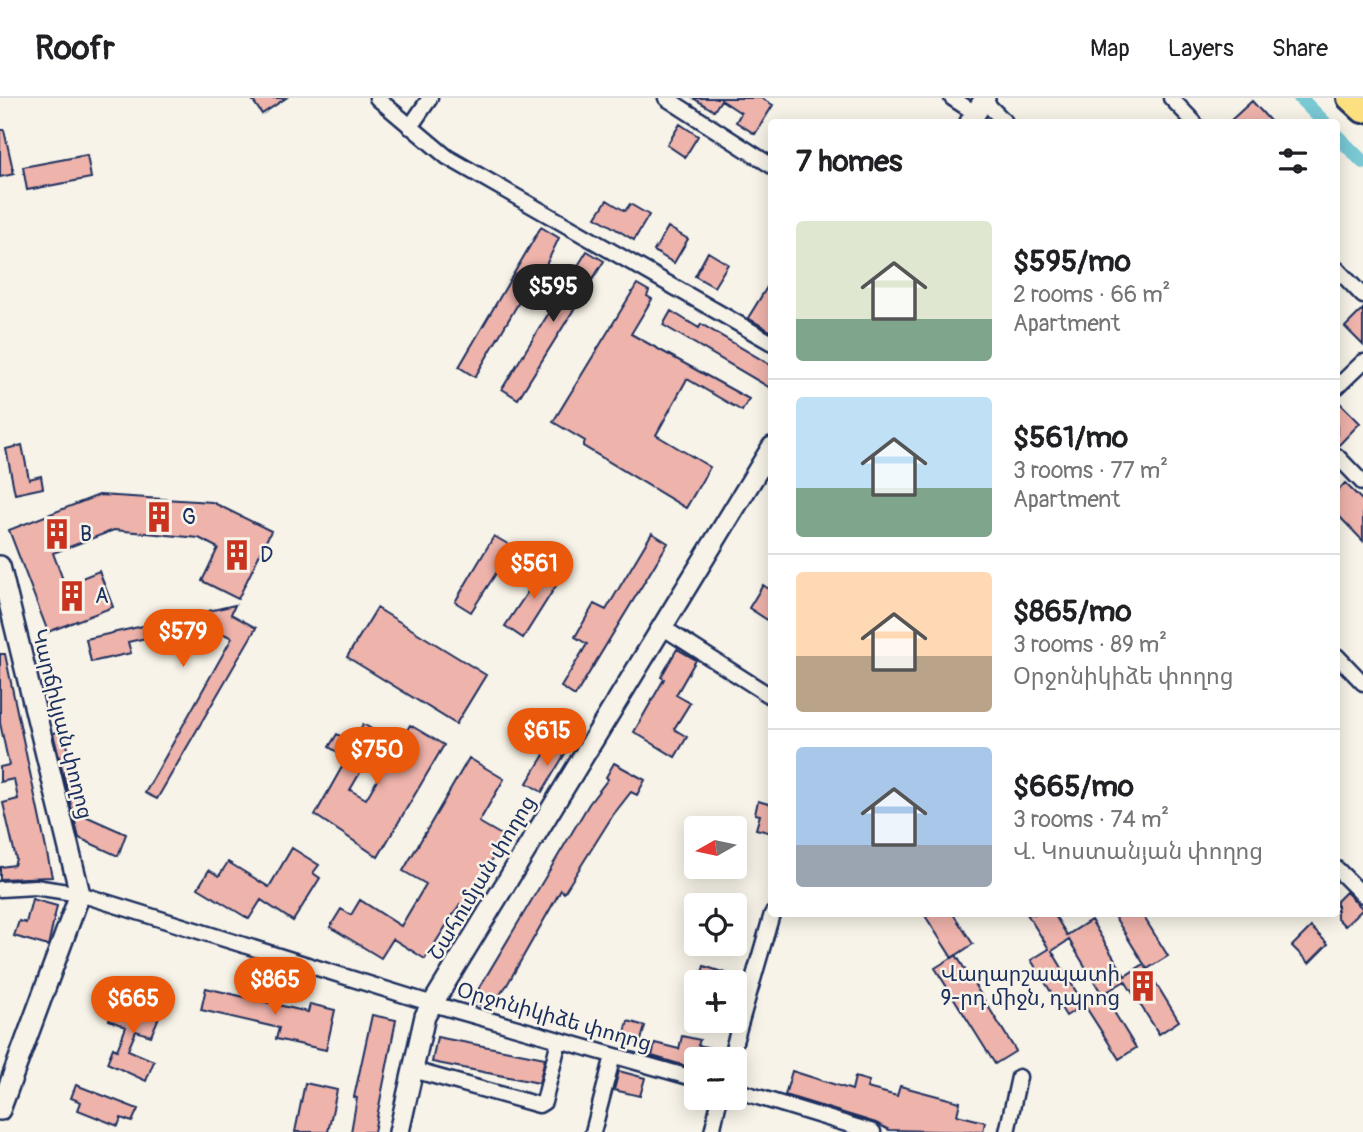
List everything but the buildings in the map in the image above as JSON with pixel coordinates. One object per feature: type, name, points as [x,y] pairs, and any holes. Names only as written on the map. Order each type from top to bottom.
[{"type":"highway","points":[[1350,98],[1363,110]]},
{"type":"main road","name":"Շահումյան փողոց","points":[[399,1132],[425,1016],[768,454]]},
{"type":"main road","name":"Կարճիկյան փողոց","points":[[0,566],[80,894]]},
{"type":"main road","points":[[0,1110],[80,894]]},
{"type":"street","points":[[377,98],[447,156],[768,341]]},
{"type":"street","points":[[410,127],[429,98]]},
{"type":"street","points":[[666,98],[768,163]]},
{"type":"street","points":[[951,98],[999,119]]},
{"type":"street","points":[[1171,98],[1191,119]]},
{"type":"street","points":[[1340,272],[1363,296]]},
{"type":"street","points":[[1340,384],[1363,362]]},
{"type":"street","points":[[1340,459],[1363,483]]},
{"type":"street","points":[[662,627],[768,694]]},
{"type":"street","points":[[1340,659],[1363,683]]},
{"type":"street","points":[[1340,872],[1363,895]]},
{"type":"street","name":"Օրջոնիկիձե փողոց","points":[[0,889],[35,887],[80,894],[433,1004],[684,1076]]},
{"type":"street","points":[[733,1047],[771,917]]},
{"type":"street","points":[[412,1070],[540,1105],[544,1102],[559,1040]]},
{"type":"street","points":[[593,1132],[613,1056]]},
{"type":"street","points":[[1007,1132],[1019,1077]]},
{"type":"street","points":[[747,1094],[873,1132]]},
{"type":"street","points":[[712,1132],[716,1110]]},
{"type":"waterway","points":[[1300,98],[1321,119]]},
{"type":"waterway","points":[[1340,139],[1363,162]]},
{"type":"place","name":"G","points":[[159,517]]},
{"type":"place","name":"B","points":[[57,534]]},
{"type":"place","name":"D","points":[[237,555]]},
{"type":"place","name":"A","points":[[72,596]]},
{"type":"place","name":"Վաղարշապատի 9-րդ միջն, դպրոց","points":[[1143,986]]}]
